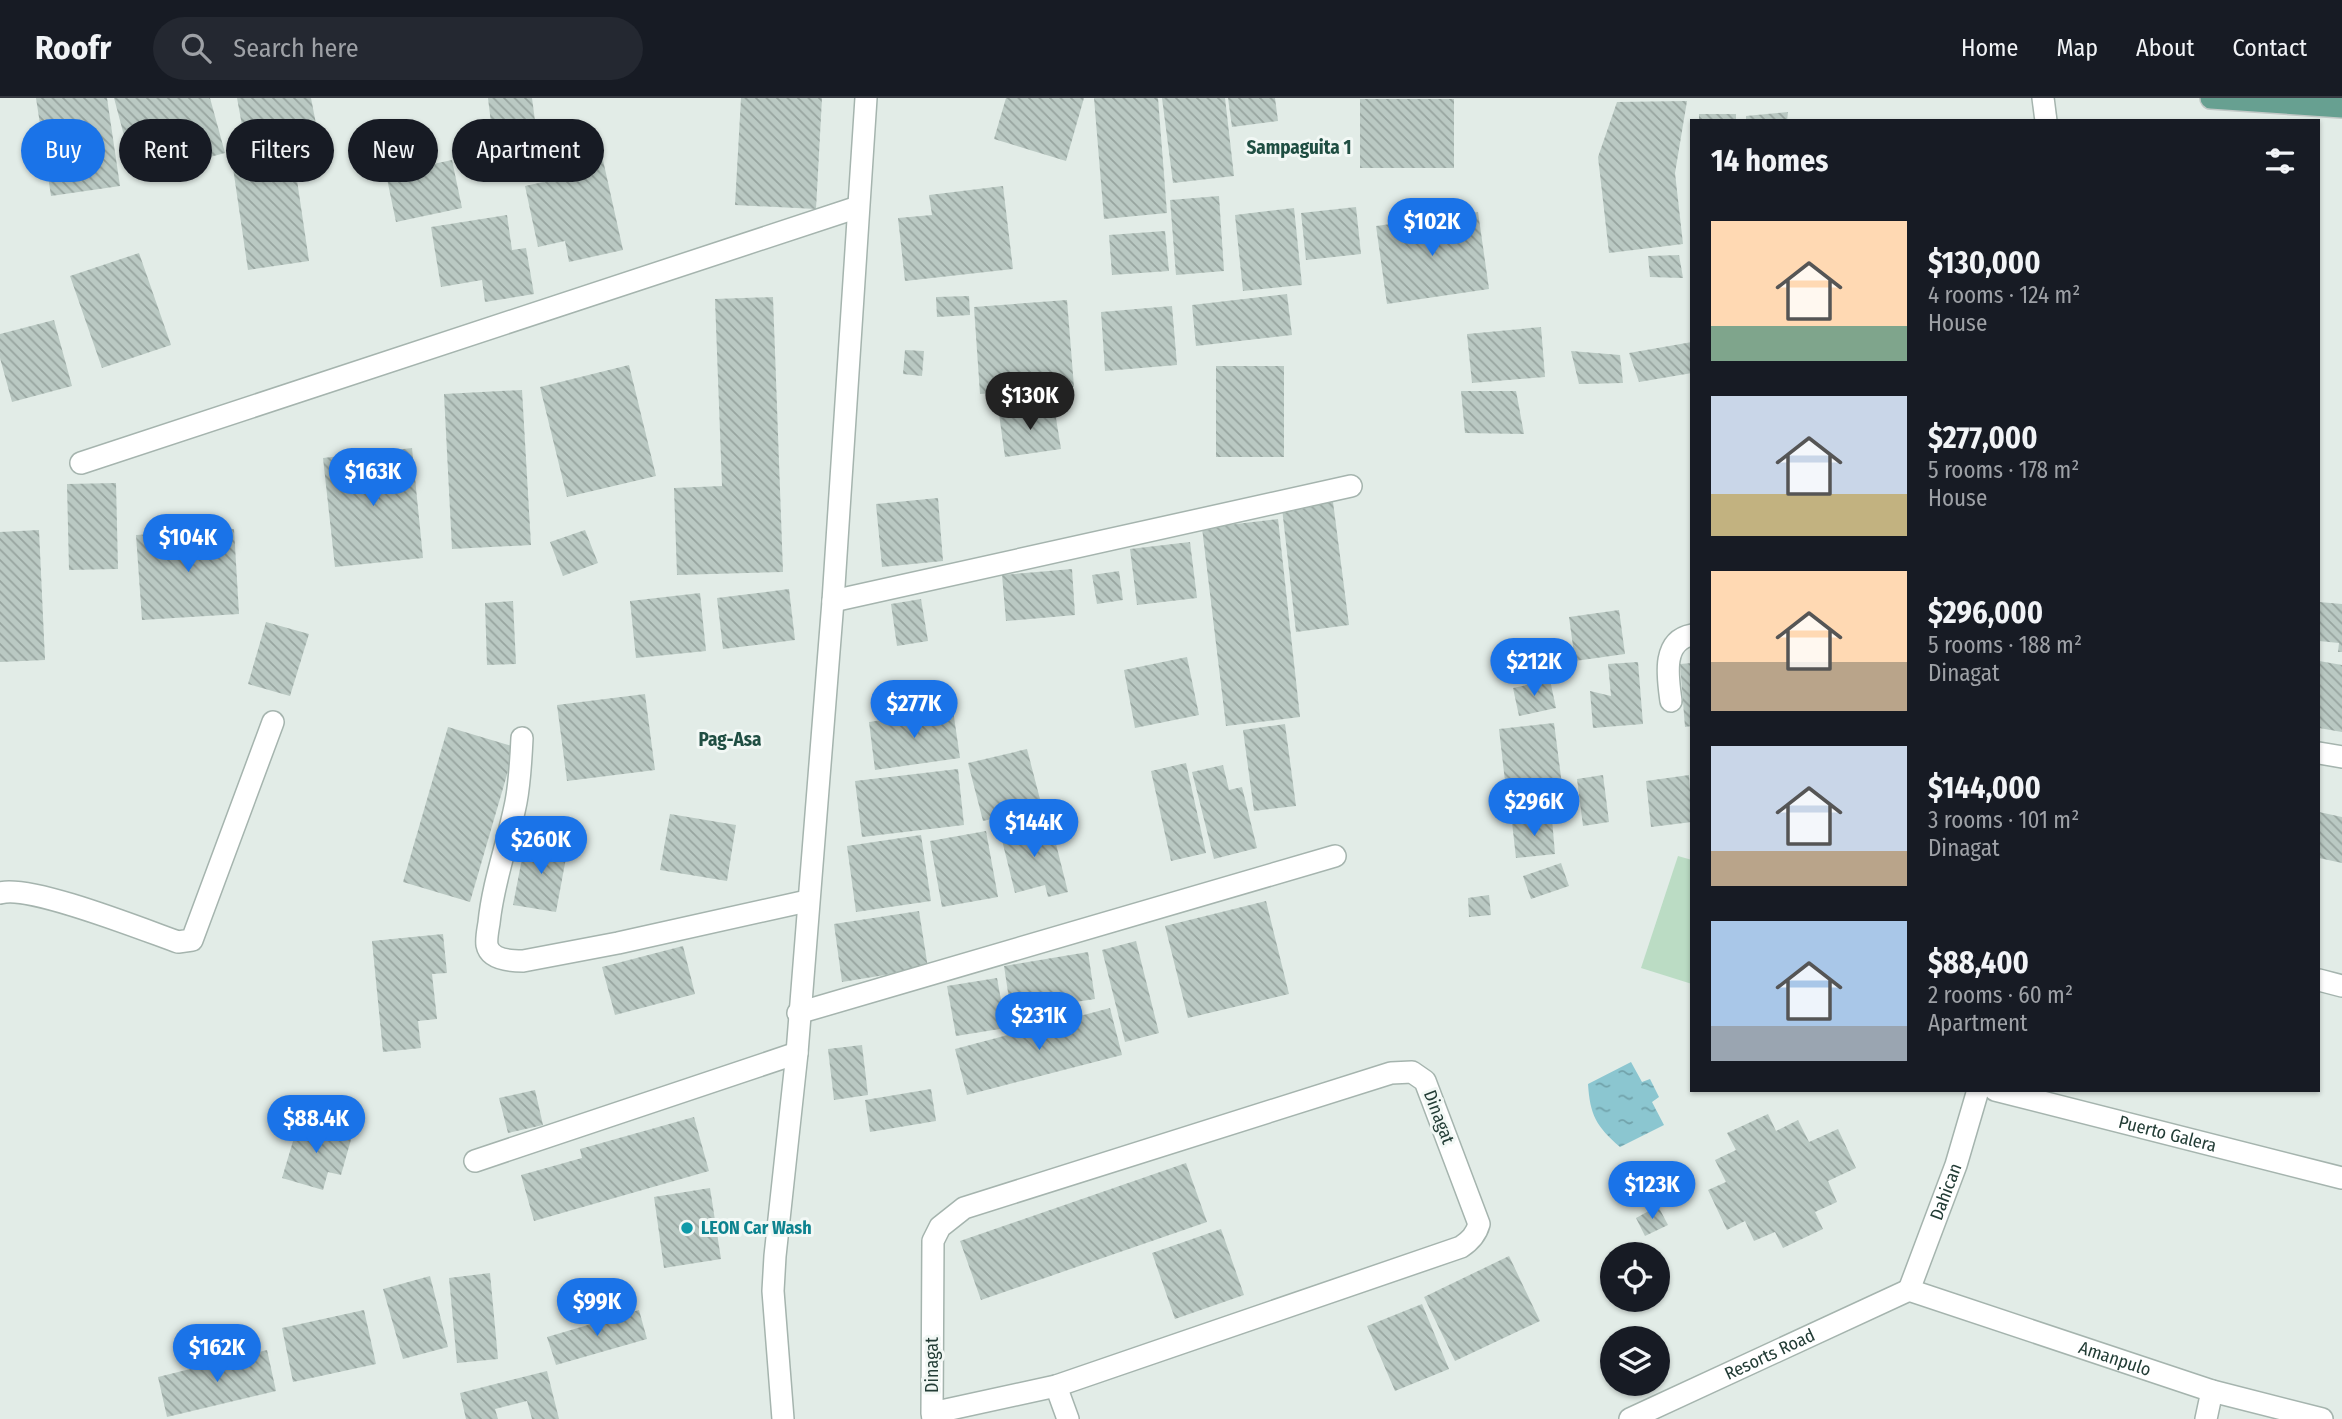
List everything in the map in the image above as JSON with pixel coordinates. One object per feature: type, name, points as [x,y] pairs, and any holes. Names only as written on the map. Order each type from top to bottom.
[{"type":"main road","points":[[2211,98],[2342,107]]},
{"type":"street","points":[[783,1419],[773,1291],[797,1053],[798,1013],[833,601],[866,98]]},
{"type":"street","points":[[2043,98],[2046,119]]},
{"type":"street","points":[[81,463],[858,207]]},
{"type":"street","points":[[833,601],[1351,486]]},
{"type":"street","points":[[1671,701],[1667,671],[1670,656],[1673,648],[1690,635]]},
{"type":"street","points":[[0,894],[7,891],[49,897],[154,935],[178,942],[192,940],[273,722]]},
{"type":"street","points":[[522,738],[521,774],[516,803],[491,901],[487,945],[491,953],[499,958],[523,961],[807,901]]},
{"type":"street","points":[[2320,753],[2342,757]]},
{"type":"street","points":[[798,1013],[1335,856]]},
{"type":"street","points":[[2320,980],[2342,986]]},
{"type":"street","points":[[475,1161],[797,1053]]},
{"type":"street","name":"Dinagat","points":[[1412,1072],[1425,1081],[1479,1224],[1477,1232],[1461,1247],[1056,1386],[932,1416],[933,1241],[940,1227],[964,1208],[1391,1073],[1412,1072]]},
{"type":"street","name":"Dahican","points":[[1909,1290],[1956,1165],[1977,1092]]},
{"type":"street","name":"Puerto Galera","points":[[2003,1092],[2342,1178]]},
{"type":"street","name":"Amanpulo","points":[[1909,1290],[2212,1391],[2322,1419]]},
{"type":"street","name":"Resorts Road","points":[[1630,1419],[1909,1290]]},
{"type":"street","points":[[1056,1386],[1068,1419]]},
{"type":"street","points":[[2207,1419],[2212,1391]]},
{"type":"green space","points":[[1678,856],[1690,859],[1690,983],[1641,968]]},
{"type":"water","points":[[1631,1062],[1642,1082],[1650,1079],[1659,1097],[1652,1102],[1664,1125],[1620,1147],[1605,1133],[1596,1119],[1590,1104],[1588,1084]]},
{"type":"building","points":[[36,98],[107,98],[120,186],[51,196],[49,182],[105,182],[105,119],[39,119]]},
{"type":"building","points":[[114,98],[210,98],[225,153],[212,156],[212,119],[120,119]]},
{"type":"building","points":[[237,98],[311,98],[315,119],[241,119]]},
{"type":"building","points":[[488,98],[532,98],[535,119],[491,119]]},
{"type":"building","points":[[741,98],[822,98],[816,209],[735,205]]},
{"type":"building","points":[[1006,98],[1084,98],[1066,161],[994,139]]},
{"type":"building","points":[[1094,98],[1158,98],[1167,213],[1104,219]]},
{"type":"building","points":[[1162,98],[1225,98],[1234,176],[1173,183]]},
{"type":"building","points":[[1228,98],[1275,98],[1278,121],[1232,127]]},
{"type":"building","points":[[1360,99],[1454,99],[1454,168],[1360,168]]},
{"type":"building","points":[[1687,101],[1675,173],[1683,244],[1609,253],[1598,157],[1617,102]]},
{"type":"building","points":[[1788,112],[1787,119],[1746,119],[1746,116]]},
{"type":"building","points":[[1699,114],[1736,114],[1736,119],[1699,119]]},
{"type":"building","points":[[452,160],[452,182],[457,182],[462,208],[396,222],[388,182],[438,182],[438,163]]},
{"type":"building","points":[[604,164],[623,250],[569,262],[565,241],[538,247],[525,186],[543,182],[604,182]]},
{"type":"building","points":[[235,182],[297,182],[309,261],[248,270]]},
{"type":"building","points":[[1003,186],[1013,269],[905,281],[898,218],[932,215],[929,195]]},
{"type":"building","points":[[1219,196],[1224,271],[1176,275],[1170,200]]},
{"type":"building","points":[[1356,207],[1361,254],[1306,260],[1301,213]]},
{"type":"building","points":[[1294,208],[1302,285],[1243,291],[1235,215]]},
{"type":"building","points":[[1478,212],[1489,289],[1387,304],[1376,226]]},
{"type":"building","points":[[507,215],[512,250],[526,248],[534,294],[485,302],[482,280],[441,287],[431,227]]},
{"type":"building","points":[[1165,231],[1169,271],[1112,275],[1109,235]]},
{"type":"building","points":[[139,253],[171,345],[102,368],[70,276]]},
{"type":"building","points":[[1679,255],[1683,278],[1650,277],[1648,256]]},
{"type":"building","points":[[1287,294],[1292,335],[1196,346],[1192,305]]},
{"type":"building","points":[[969,296],[970,315],[937,317],[936,297]]},
{"type":"building","points":[[773,297],[783,572],[677,575],[674,488],[722,486],[715,299]]},
{"type":"building","points":[[1067,300],[1074,387],[980,394],[974,307]]},
{"type":"building","points":[[1172,306],[1177,365],[1105,371],[1101,312]]},
{"type":"building","points":[[54,320],[72,386],[12,402],[0,358],[0,334]]},
{"type":"building","points":[[1541,327],[1545,377],[1472,383],[1467,334]]},
{"type":"building","points":[[1690,342],[1690,373],[1639,382],[1629,353]]},
{"type":"building","points":[[905,350],[924,351],[922,376],[903,374]]},
{"type":"building","points":[[1571,351],[1620,355],[1623,383],[1579,384]]},
{"type":"building","points":[[629,365],[656,476],[567,497],[540,387]]},
{"type":"building","points":[[1216,366],[1284,366],[1284,457],[1216,457]]},
{"type":"building","points":[[522,390],[531,545],[452,549],[444,394]]},
{"type":"building","points":[[1461,391],[1516,391],[1524,434],[1465,433]]},
{"type":"building","points":[[1054,406],[1061,449],[1005,457],[999,414]]},
{"type":"building","points":[[412,448],[423,558],[335,567],[323,458]]},
{"type":"building","points":[[116,483],[118,569],[69,570],[67,484]]},
{"type":"building","points":[[938,498],[943,561],[882,567],[876,504]]},
{"type":"building","points":[[1333,502],[1349,625],[1296,632],[1282,508]]},
{"type":"building","points":[[1278,519],[1300,717],[1226,726],[1202,528]]},
{"type":"building","points":[[234,529],[239,614],[142,620],[136,535]]},
{"type":"building","points":[[39,530],[45,660],[0,662],[0,532]]},
{"type":"building","points":[[585,530],[598,563],[563,576],[550,542]]},
{"type":"building","points":[[1190,542],[1197,598],[1137,605],[1130,549]]},
{"type":"building","points":[[1072,569],[1075,615],[1006,621],[1002,575]]},
{"type":"building","points":[[1119,571],[1123,600],[1097,604],[1092,575]]},
{"type":"building","points":[[789,589],[795,640],[723,649],[717,598]]},
{"type":"building","points":[[700,593],[706,651],[636,658],[630,601]]},
{"type":"building","points":[[921,599],[928,641],[897,646],[891,604]]},
{"type":"building","points":[[513,601],[516,664],[487,665],[485,603]]},
{"type":"building","points":[[2320,602],[2342,604],[2342,652],[2338,652],[2339,643],[2320,641]]},
{"type":"building","points":[[1619,610],[1625,654],[1575,661],[1569,617]]},
{"type":"building","points":[[266,622],[309,634],[290,696],[248,684]]},
{"type":"building","points":[[1187,657],[1199,715],[1135,728],[1124,670]]},
{"type":"building","points":[[2320,661],[2342,665],[2342,732],[2320,728]]},
{"type":"building","points":[[1638,662],[1643,724],[1593,728],[1590,691],[1611,696],[1608,664]]},
{"type":"building","points":[[1690,663],[1690,726],[1685,727],[1680,664]]},
{"type":"building","points":[[1550,680],[1556,708],[1519,716],[1513,688]]},
{"type":"building","points":[[645,694],[655,770],[567,781],[557,705]]},
{"type":"building","points":[[953,710],[960,758],[875,770],[869,722]]},
{"type":"building","points":[[1554,723],[1564,800],[1508,807],[1499,729]]},
{"type":"building","points":[[1285,724],[1296,806],[1254,811],[1243,730]]},
{"type":"building","points":[[448,727],[515,747],[470,902],[403,882]]},
{"type":"building","points":[[1027,749],[1042,807],[983,821],[968,763]]},
{"type":"building","points":[[1186,763],[1206,853],[1171,861],[1151,771]]},
{"type":"building","points":[[1223,765],[1229,790],[1242,787],[1257,848],[1214,859],[1192,772]]},
{"type":"building","points":[[958,769],[964,825],[862,837],[855,781]]},
{"type":"building","points":[[1603,775],[1609,822],[1583,826],[1577,779]]},
{"type":"building","points":[[1689,775],[1690,822],[1651,827],[1646,781]]},
{"type":"building","points":[[2320,812],[2342,817],[2342,863],[2320,858]]},
{"type":"building","points":[[670,814],[736,825],[727,881],[660,870]]},
{"type":"building","points":[[1552,819],[1555,854],[1516,858],[1512,822]]},
{"type":"building","points":[[1050,820],[1068,892],[1048,897],[1045,885],[1015,893],[1000,832]]},
{"type":"building","points":[[986,831],[998,897],[942,907],[930,841]]},
{"type":"building","points":[[921,835],[931,901],[856,912],[847,846]]},
{"type":"building","points":[[526,838],[568,847],[556,912],[513,905]]},
{"type":"building","points":[[1561,863],[1569,886],[1531,899],[1523,876]]},
{"type":"building","points":[[1489,895],[1491,915],[1469,917],[1468,898]]},
{"type":"building","points":[[1266,901],[1289,994],[1188,1018],[1165,926]]},
{"type":"building","points":[[919,911],[928,968],[842,982],[834,924]]},
{"type":"building","points":[[443,934],[447,973],[432,974],[437,1019],[418,1021],[421,1048],[383,1052],[372,941]]},
{"type":"building","points":[[1136,941],[1159,1033],[1125,1042],[1102,950]]},
{"type":"building","points":[[683,946],[695,994],[615,1015],[602,967]]},
{"type":"building","points":[[1088,952],[1095,999],[1011,1012],[1004,966]]},
{"type":"building","points":[[997,978],[1006,1028],[956,1036],[947,986]]},
{"type":"building","points":[[1110,1008],[1122,1055],[967,1095],[955,1049]]},
{"type":"building","points":[[862,1045],[868,1095],[834,1100],[828,1049]]},
{"type":"building","points":[[931,1089],[936,1121],[870,1132],[865,1100]]},
{"type":"building","points":[[535,1090],[543,1125],[508,1133],[499,1098]]},
{"type":"building","points":[[1768,1114],[1776,1131],[1798,1120],[1809,1142],[1838,1129],[1856,1168],[1828,1181],[1837,1202],[1815,1212],[1823,1229],[1783,1248],[1775,1232],[1754,1241],[1745,1221],[1727,1230],[1708,1190],[1726,1182],[1715,1160],[1736,1150],[1727,1133]]},
{"type":"building","points":[[694,1117],[709,1171],[534,1221],[521,1175],[582,1158],[580,1149]]},
{"type":"building","points":[[299,1121],[352,1136],[341,1175],[328,1172],[323,1190],[282,1178]]},
{"type":"building","points":[[1186,1163],[1207,1222],[981,1300],[960,1241]]},
{"type":"building","name":"LEON Car Wash","points":[[710,1188],[721,1259],[664,1268],[654,1197]]},
{"type":"building","points":[[1658,1206],[1668,1225],[1645,1236],[1636,1218]]},
{"type":"building","points":[[1221,1229],[1244,1295],[1175,1319],[1152,1253]]},
{"type":"building","points":[[1509,1256],[1540,1321],[1455,1361],[1424,1297]]},
{"type":"building","points":[[490,1273],[498,1359],[457,1363],[449,1278]]},
{"type":"building","points":[[430,1276],[448,1347],[403,1359],[383,1289]]},
{"type":"building","points":[[1422,1304],[1449,1369],[1395,1391],[1367,1326]]},
{"type":"building","points":[[364,1310],[376,1364],[293,1382],[282,1328]]},
{"type":"building","points":[[639,1310],[647,1339],[556,1365],[547,1337]]},
{"type":"building","points":[[267,1350],[276,1391],[167,1417],[158,1377]]},
{"type":"building","points":[[547,1371],[559,1419],[532,1419],[527,1401],[495,1409],[498,1419],[466,1419],[460,1393]]},
{"type":"place","name":"LEON Car Wash","points":[[687,1228]]},
{"type":"district","name":"Sampaguita 1","points":[[1299,147]]},
{"type":"district","name":"Pag-Asa","points":[[730,739]]}]
